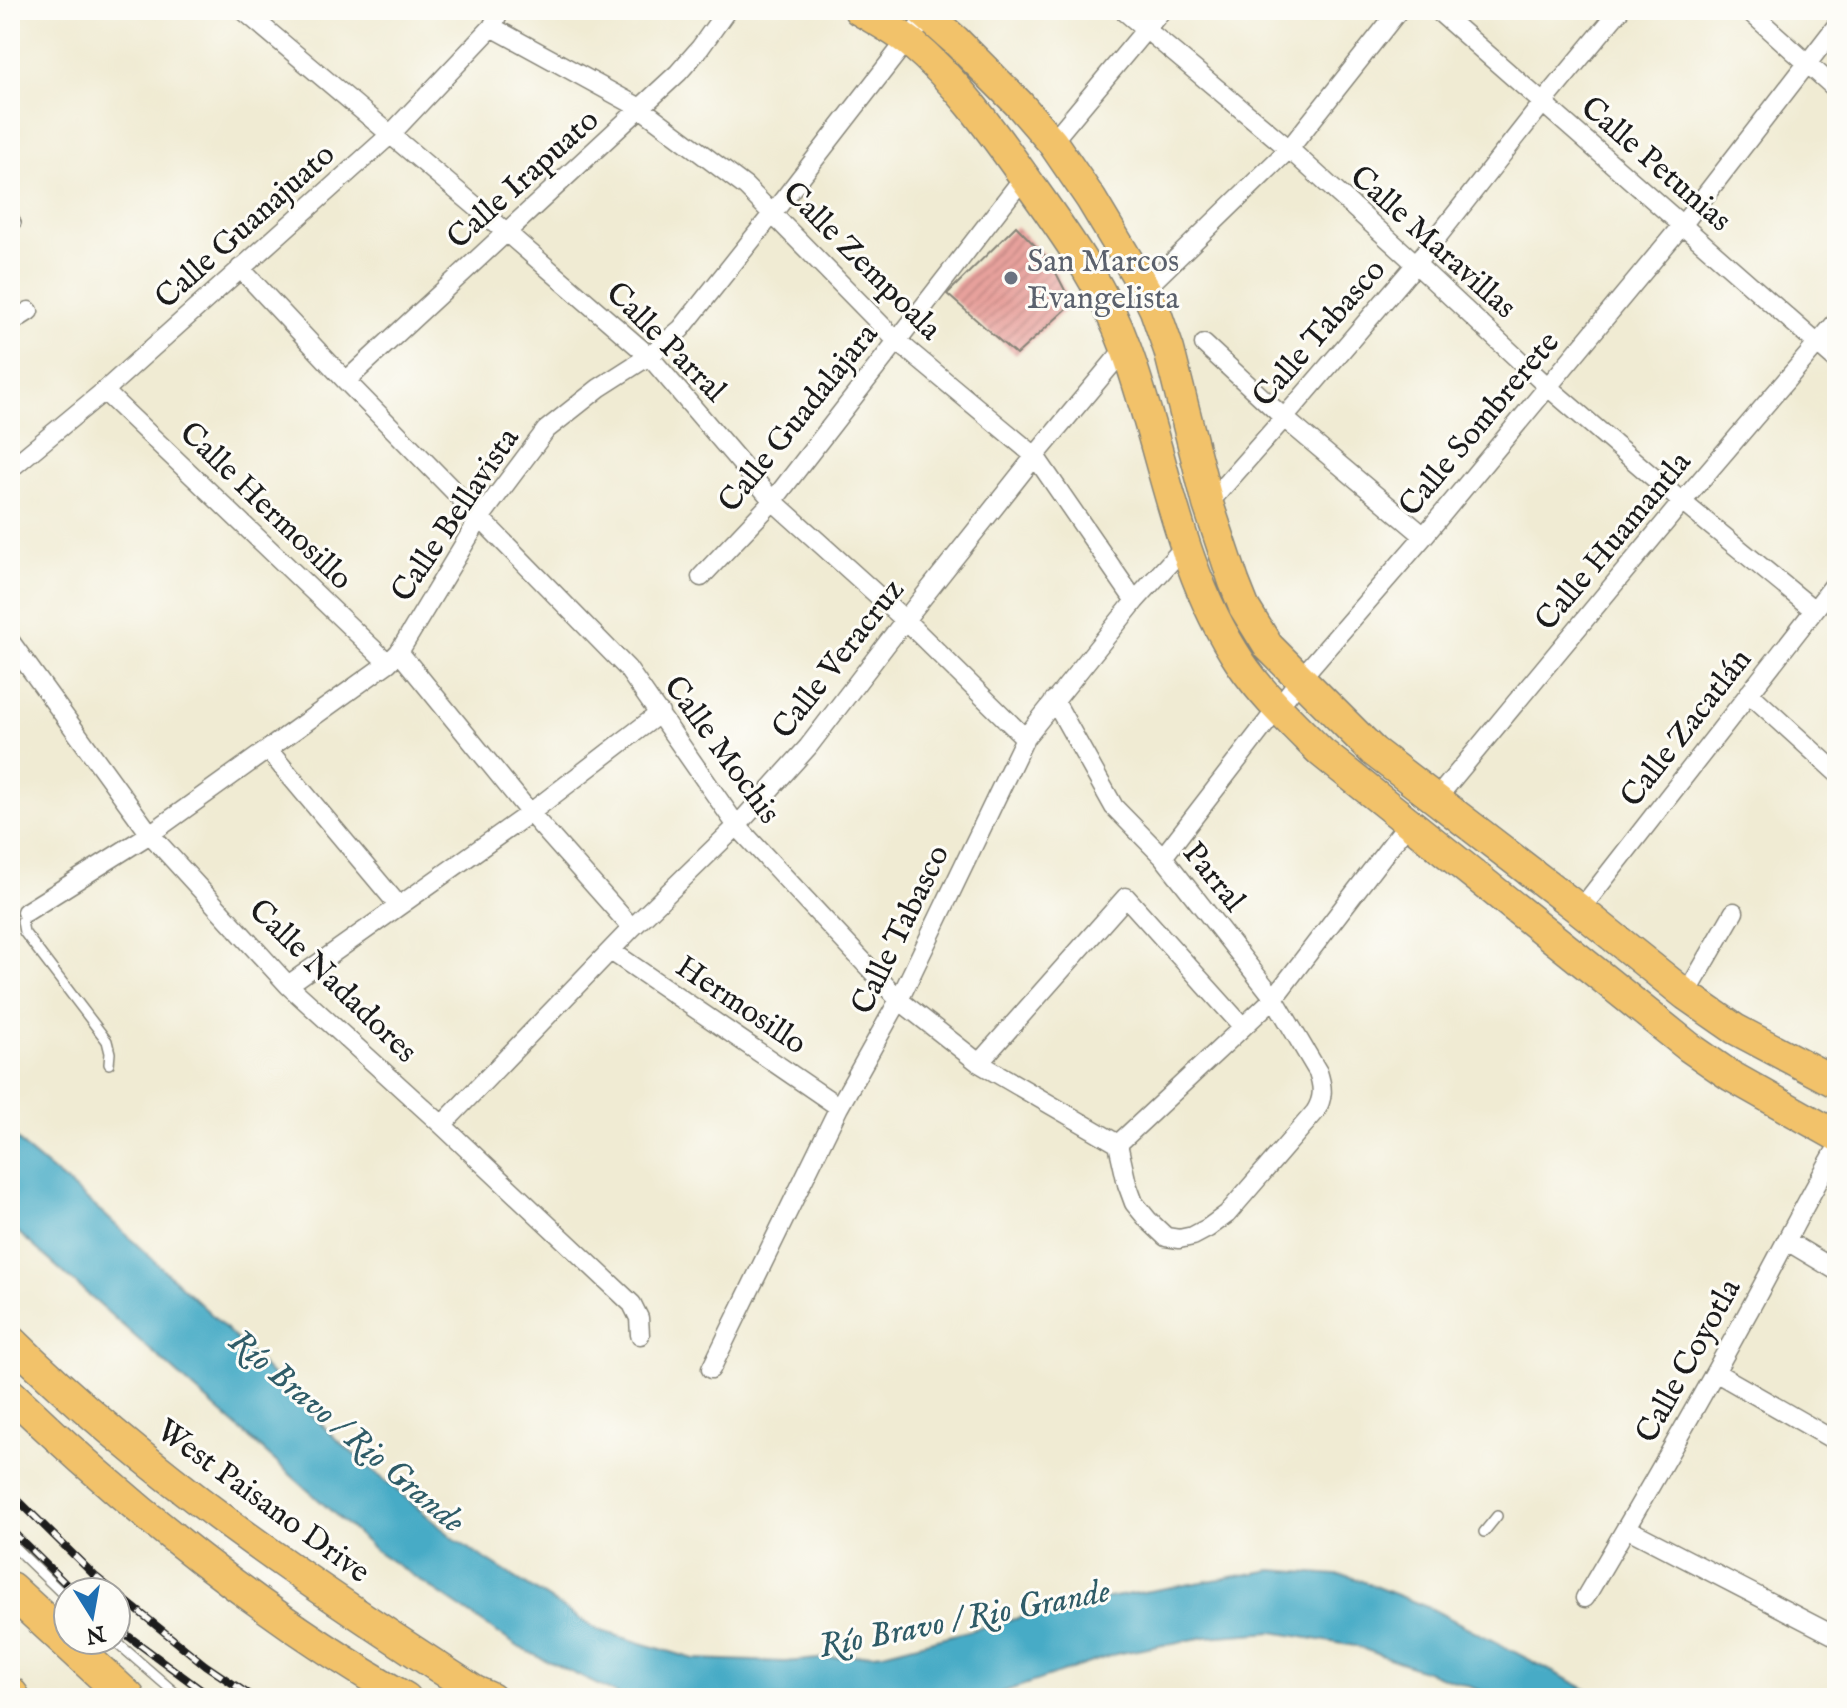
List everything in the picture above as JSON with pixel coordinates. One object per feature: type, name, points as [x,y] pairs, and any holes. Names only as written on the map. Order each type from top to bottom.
[{"type":"highway","points":[[10,1589],[128,1698]]},
{"type":"main road","points":[[859,10],[907,40],[926,56],[976,112],[1058,224],[1104,297],[1126,347],[1185,546],[1209,608],[1240,663],[1277,708],[1321,752],[1689,1047],[1731,1076],[1837,1136]]},
{"type":"main road","points":[[928,12],[1052,142],[1091,199],[1145,289],[1169,350],[1208,504],[1244,607],[1268,646],[1373,751],[1686,995],[1749,1037],[1837,1083]]},
{"type":"main road","name":"West Paisano Drive","points":[[10,1339],[137,1453],[248,1538],[364,1619],[475,1691],[491,1698]]},
{"type":"main road","points":[[10,1393],[48,1431],[232,1582],[350,1665],[406,1698]]},
{"type":"street","name":"Calle Parral","points":[[243,10],[649,356],[773,501],[905,620],[1025,738]]},
{"type":"street","name":"Calle Irapuato","points":[[346,381],[642,109],[686,65],[727,10]]},
{"type":"street","name":"Calle Maravillas","points":[[1123,10],[1289,149],[1548,387],[1814,610]]},
{"type":"street","points":[[1052,142],[1162,10]]},
{"type":"street","points":[[1145,289],[1289,149],[1399,10]]},
{"type":"street","name":"Calle Petunias","points":[[1437,10],[1837,361]]},
{"type":"street","name":"Calle Tabasco","points":[[1208,504],[1416,264],[1620,10]]},
{"type":"street","points":[[1748,10],[1837,90]]},
{"type":"street","name":"Calle Bellavista","points":[[26,912],[150,834],[394,658],[480,518],[546,430],[599,388],[649,356],[681,329],[928,12]]},
{"type":"street","name":"Calle Guanajuato","points":[[10,469],[104,391],[390,135],[496,18]]},
{"type":"street","name":"Calle Zempoala","points":[[496,18],[642,109],[746,187],[897,341],[1035,456],[1135,601]]},
{"type":"street","name":"Calle Sombrerete","points":[[1163,857],[1300,679],[1424,536],[1683,224],[1837,25]]},
{"type":"street","name":"Calle Guadalajara","points":[[701,577],[773,501],[1024,177]]},
{"type":"street","name":"Calle Mochis","points":[[240,268],[627,668],[737,826],[899,1000],[979,1063],[1118,1144]]},
{"type":"street","points":[[10,323],[29,311]]},
{"type":"street","name":"Calle Huamantla","points":[[1436,799],[1682,502],[1837,321]]},
{"type":"street","points":[[1204,344],[1284,418],[1424,536]]},
{"type":"street","name":"Calle Veracruz","points":[[442,1125],[632,928],[737,826],[808,747],[1035,456],[1126,347]]},
{"type":"street","name":"Calle Hermosillo","points":[[104,391],[394,658],[632,928]]},
{"type":"street","name":"Calle Tabasco","points":[[711,1369],[839,1107],[899,1000],[1025,738],[1135,601],[1185,546]]},
{"type":"street","name":"Calle Zacatlán","points":[[1580,910],[1837,581]]},
{"type":"street","name":"Calle Nadadores","points":[[10,641],[150,834],[288,985],[632,1304],[639,1318],[640,1335]]},
{"type":"street","points":[[1749,693],[1837,773]]},
{"type":"street","name":"Parral","points":[[1054,700],[1114,807],[1163,857],[1274,998],[1318,1072],[1323,1094],[1315,1112],[1227,1214],[1193,1236],[1179,1239],[1166,1237],[1134,1203],[1118,1144]]},
{"type":"street","points":[[288,985],[530,813],[660,713]]},
{"type":"street","points":[[269,751],[399,906]]},
{"type":"street","points":[[1118,1144],[1274,998],[1408,823]]},
{"type":"street","points":[[979,1063],[1126,897],[1243,1027]]},
{"type":"street","points":[[1686,995],[1734,912]]},
{"type":"street","name":"Hermosillo","points":[[611,951],[839,1107]]},
{"type":"street","name":"Calle Coyotla","points":[[1585,1598],[1715,1372],[1837,1148]]},
{"type":"street","points":[[1787,1241],[1837,1271]]},
{"type":"street","points":[[1715,1372],[1837,1442]]},
{"type":"street","points":[[1626,1528],[1837,1637]]},
{"type":"lane","points":[[10,208],[16,223]]},
{"type":"lane","points":[[26,912],[22,921],[24,932],[107,1041],[109,1064]]},
{"type":"lane","points":[[1484,1532],[1497,1516]]},
{"type":"lane","points":[[10,1543],[52,1584]]},
{"type":"lane","points":[[132,1656],[181,1698]]},
{"type":"water","points":[[10,1131],[27,1150],[104,1214],[211,1314],[336,1439],[457,1541],[598,1630],[694,1659],[785,1662],[883,1653],[1073,1604],[1272,1570],[1349,1576],[1432,1609],[1603,1698],[1494,1698],[1355,1646],[1273,1632],[1205,1637],[1116,1654],[985,1698],[621,1696],[520,1648],[375,1550],[10,1225]]},
{"type":"building","name":"San Marcos Evangelista","points":[[1016,226],[1050,261],[1072,304],[1016,355],[947,294]]},
{"type":"railway","points":[[10,1492],[95,1576]]},
{"type":"railway","points":[[10,1529],[58,1576]]},
{"type":"railway","points":[[132,1606],[205,1665],[254,1698]]},
{"type":"railway","points":[[132,1639],[212,1698]]},
{"type":"railway","points":[[10,1687],[25,1698]]},
{"type":"place","name":"San Marcos Evangelista","points":[[1011,278]]},
{"type":"water label","name":"Río Bravo / Rio Grande","points":[[348,1430]]},
{"type":"water label","name":"Río Bravo / Rio Grande","points":[[964,1617]]}]
